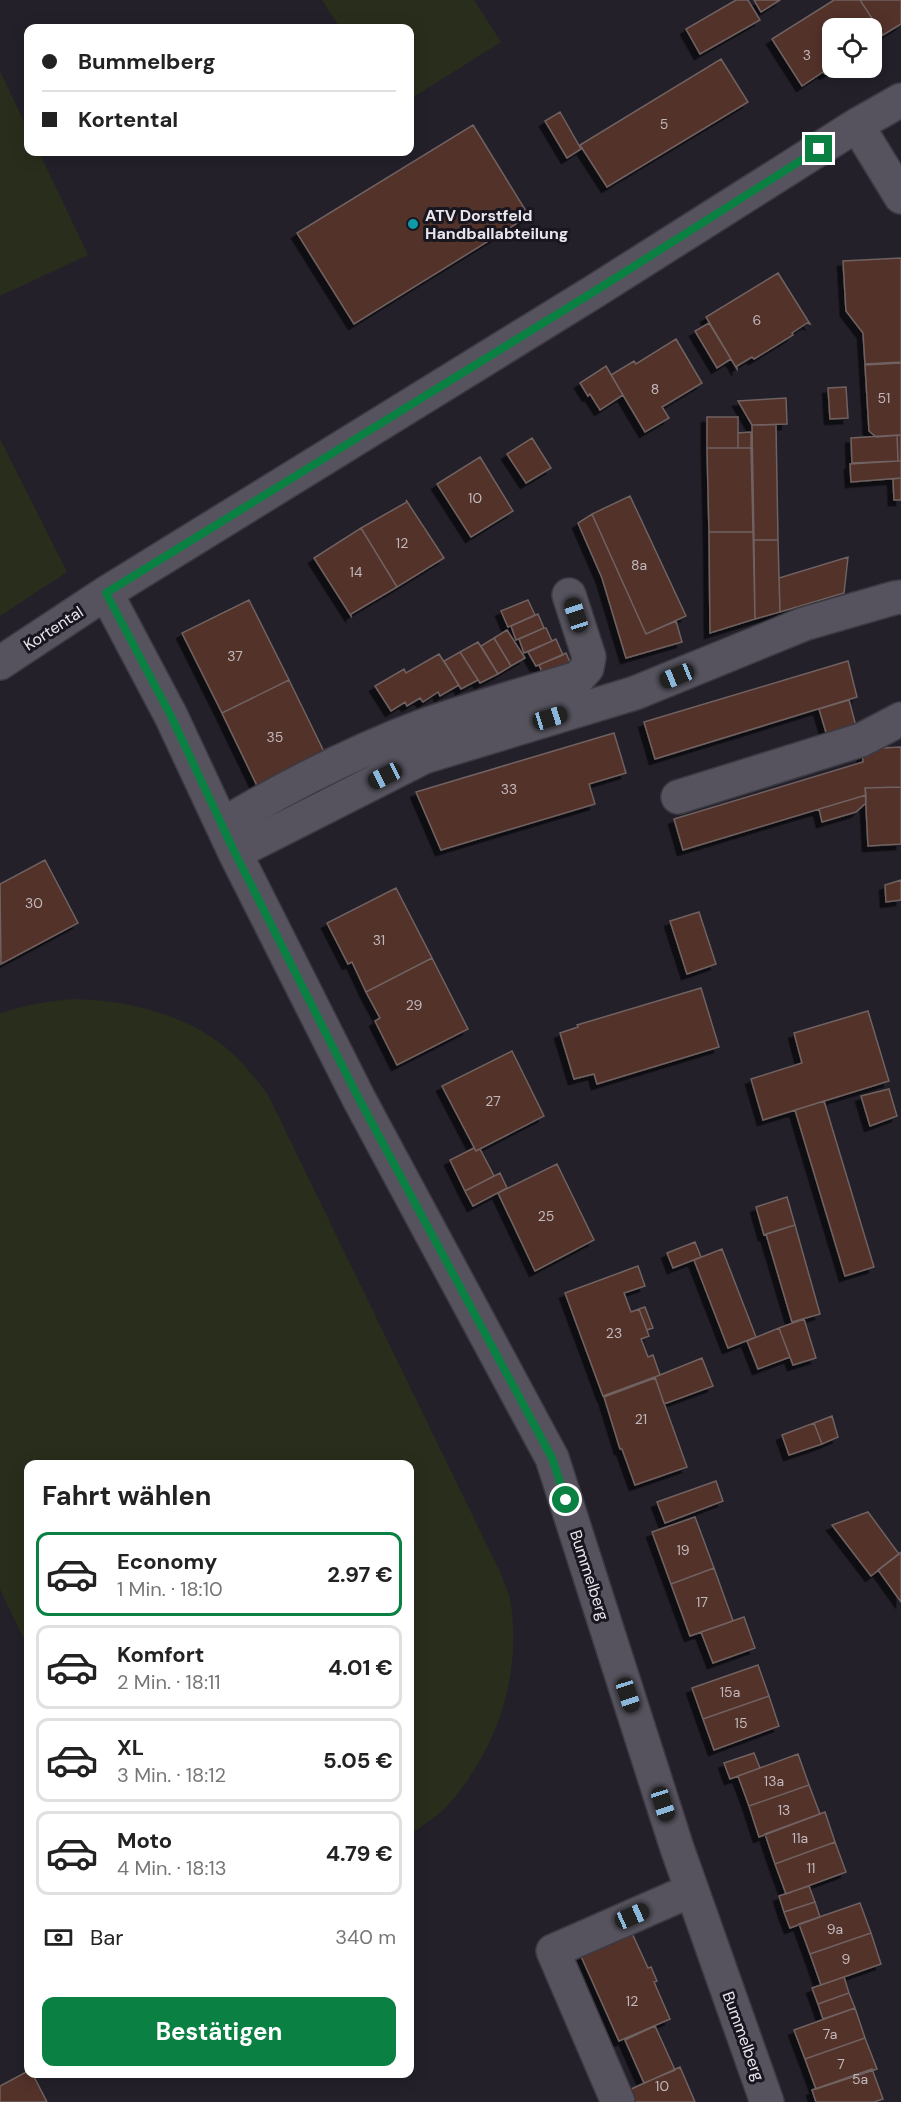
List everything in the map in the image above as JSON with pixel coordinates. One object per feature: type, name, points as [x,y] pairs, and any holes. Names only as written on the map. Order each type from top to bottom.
[{"type":"street","name":"Kortental","points":[[0,663],[106,593],[595,291],[857,125],[901,100]]},
{"type":"street","points":[[857,125],[901,197]]},
{"type":"street","name":"Bummelberg","points":[[106,593],[171,716],[228,839],[359,1099],[552,1458],[692,1890],[767,2102]]},
{"type":"street","points":[[228,839],[246,811],[345,760],[429,724],[578,678],[587,668],[589,657],[569,595]]},
{"type":"street","points":[[228,839],[424,757],[635,693],[804,624],[901,597]]},
{"type":"street","points":[[678,797],[861,740],[901,719]]},
{"type":"street","points":[[618,2102],[553,1951],[692,1890]]},
{"type":"green space","points":[[322,0],[474,0],[501,42],[414,96],[414,24],[337,24]]},
{"type":"green space","points":[[0,71],[24,122],[24,156],[41,156],[88,255],[0,296]]},
{"type":"green space","points":[[0,439],[67,572],[0,616]]},
{"type":"green space","points":[[76,999],[118,1003],[179,1020],[198,1029],[233,1054],[267,1093],[499,1570],[510,1600],[513,1627],[513,1655],[502,1709],[493,1735],[466,1782],[445,1808],[414,1832],[414,1460],[24,1460],[24,1640],[0,1589],[0,1014],[18,1008]]},
{"type":"building","points":[[736,0],[748,0],[760,20],[700,54],[686,29]]},
{"type":"building","points":[[754,0],[780,0],[761,12]]},
{"type":"building","points":[[834,0],[860,0],[872,18],[822,18],[822,73],[802,86],[772,39]]},
{"type":"building","points":[[860,0],[901,0],[901,24],[883,35],[882,18],[872,18]]},
{"type":"building","points":[[721,59],[748,102],[607,187],[580,145]]},
{"type":"building","points":[[560,112],[581,149],[567,158],[545,121]]},
{"type":"building","name":"ATV Dorstfeld Handballabteilung","points":[[473,125],[529,216],[354,324],[297,233]]},
{"type":"building","points":[[901,258],[901,362],[865,364],[863,333],[846,311],[843,261]]},
{"type":"building","points":[[778,273],[810,324],[807,323],[792,333],[793,335],[754,359],[752,357],[737,366],[737,369],[706,317]]},
{"type":"building","points":[[709,323],[731,359],[717,368],[695,331]]},
{"type":"building","points":[[676,339],[702,383],[662,407],[669,418],[645,432],[611,375],[634,361],[636,364]]},
{"type":"building","points":[[901,363],[901,435],[876,437],[869,431],[865,365]]},
{"type":"building","points":[[606,366],[623,395],[600,410],[580,383]]},
{"type":"building","points":[[846,387],[848,418],[830,419],[828,388]]},
{"type":"building","points":[[786,398],[787,424],[752,425],[738,401]]},
{"type":"building","points":[[707,417],[738,417],[738,448],[707,448]]},
{"type":"building","points":[[752,425],[776,425],[778,540],[754,540]]},
{"type":"building","points":[[751,432],[751,448],[738,448],[738,433]]},
{"type":"building","points":[[897,435],[898,461],[852,463],[851,438]]},
{"type":"building","points":[[897,435],[901,435],[901,461],[898,461]]},
{"type":"building","points":[[532,438],[551,468],[526,483],[507,454]]},
{"type":"building","points":[[707,448],[751,448],[753,532],[709,532]]},
{"type":"building","points":[[480,457],[513,511],[471,537],[437,484]]},
{"type":"building","points":[[901,461],[901,478],[851,482],[850,464]]},
{"type":"building","points":[[901,478],[901,500],[894,500],[893,479]]},
{"type":"building","points":[[630,496],[686,616],[646,634],[592,514]]},
{"type":"building","points":[[406,500],[444,558],[397,587],[361,528],[407,502]]},
{"type":"building","points":[[592,514],[646,634],[676,621],[682,642],[626,658],[602,578],[578,523]]},
{"type":"building","points":[[361,528],[397,587],[351,616],[314,558]]},
{"type":"building","points":[[709,532],[753,532],[755,619],[710,633]]},
{"type":"building","points":[[754,540],[778,540],[780,612],[755,619]]},
{"type":"building","points":[[848,557],[844,593],[780,612],[779,578]]},
{"type":"building","points":[[249,600],[289,680],[222,713],[182,633]]},
{"type":"building","points":[[528,600],[535,615],[508,627],[501,611]]},
{"type":"building","points":[[538,614],[544,628],[516,640],[511,626]]},
{"type":"building","points":[[544,628],[552,641],[524,653],[519,639]]},
{"type":"building","points":[[507,630],[525,658],[511,666],[494,638]]},
{"type":"building","points":[[494,638],[511,666],[498,674],[481,646]]},
{"type":"building","points":[[556,639],[563,655],[536,666],[528,652]]},
{"type":"building","points":[[478,642],[498,674],[480,683],[460,652]]},
{"type":"building","points":[[460,652],[478,680],[461,689],[444,661]]},
{"type":"building","points":[[566,653],[573,669],[546,681],[539,665]]},
{"type":"building","points":[[439,654],[459,685],[440,696],[438,692],[423,702],[420,698],[407,706],[405,702],[391,711],[375,686],[404,669],[406,673]]},
{"type":"building","points":[[848,661],[857,697],[655,759],[644,722]]},
{"type":"building","points":[[289,680],[328,760],[261,794],[222,713]]},
{"type":"building","points":[[849,700],[857,730],[828,739],[819,709]]},
{"type":"building","points":[[614,733],[626,773],[589,784],[595,804],[441,850],[416,792]]},
{"type":"building","points":[[901,747],[901,787],[865,788],[866,795],[683,850],[674,819],[863,762],[862,749]]},
{"type":"building","points":[[901,787],[901,844],[868,846],[865,788]]},
{"type":"building","points":[[866,795],[866,803],[856,812],[822,822],[819,809]]},
{"type":"building","points":[[45,860],[78,923],[1,964],[0,884]]},
{"type":"building","points":[[901,880],[901,900],[886,902],[885,885]]},
{"type":"building","points":[[396,888],[432,958],[366,992],[352,962],[348,964],[327,923]]},
{"type":"building","points":[[699,912],[716,964],[687,974],[670,921]]},
{"type":"building","points":[[432,958],[468,1029],[397,1065],[375,1021],[380,1018],[366,992]]},
{"type":"building","points":[[701,988],[719,1047],[597,1084],[594,1074],[574,1079],[560,1033],[578,1027],[577,1025]]},
{"type":"building","points":[[868,1011],[889,1081],[763,1120],[751,1079],[802,1063],[794,1033]]},
{"type":"building","points":[[512,1051],[544,1116],[476,1151],[442,1086]]},
{"type":"building","points":[[889,1089],[897,1116],[870,1126],[861,1096]]},
{"type":"building","points":[[824,1101],[874,1267],[845,1276],[795,1110]]},
{"type":"building","points":[[474,1148],[476,1151],[480,1149],[494,1176],[465,1191],[450,1160]]},
{"type":"building","points":[[557,1164],[594,1240],[535,1271],[498,1193]]},
{"type":"building","points":[[500,1173],[507,1188],[473,1206],[465,1191]]},
{"type":"building","points":[[787,1197],[795,1225],[764,1235],[756,1207]]},
{"type":"building","points":[[795,1225],[820,1314],[792,1322],[766,1234]]},
{"type":"building","points":[[695,1242],[701,1257],[673,1268],[667,1253]]},
{"type":"building","points":[[722,1249],[756,1337],[728,1348],[694,1260]]},
{"type":"building","points":[[638,1266],[645,1286],[624,1293],[631,1312],[639,1309],[649,1336],[641,1339],[648,1357],[653,1355],[660,1375],[603,1396],[565,1293]]},
{"type":"building","points":[[645,1307],[653,1328],[647,1330],[639,1309]]},
{"type":"building","points":[[804,1319],[816,1358],[793,1365],[779,1328]]},
{"type":"building","points":[[779,1328],[790,1357],[758,1369],[747,1341]]},
{"type":"building","points":[[702,1358],[713,1386],[664,1404],[655,1377]]},
{"type":"building","points":[[655,1378],[687,1467],[635,1485],[622,1449],[620,1449],[604,1397]]},
{"type":"building","points":[[832,1416],[838,1437],[822,1444],[814,1423]]},
{"type":"building","points":[[814,1423],[822,1444],[789,1455],[782,1435]]},
{"type":"building","points":[[716,1481],[723,1501],[665,1523],[657,1502]]},
{"type":"building","points":[[868,1512],[899,1554],[871,1576],[832,1525]]},
{"type":"building","points":[[695,1517],[714,1568],[671,1584],[652,1532]]},
{"type":"building","points":[[901,1552],[901,1602],[878,1570]]},
{"type":"building","points":[[714,1568],[733,1621],[690,1636],[671,1584]]},
{"type":"building","points":[[744,1617],[755,1648],[713,1663],[701,1632]]},
{"type":"building","points":[[758,1665],[769,1696],[703,1719],[692,1688]]},
{"type":"building","points":[[769,1696],[779,1726],[714,1750],[703,1719]]},
{"type":"building","points":[[754,1753],[760,1768],[730,1779],[724,1763]]},
{"type":"building","points":[[798,1754],[809,1785],[749,1806],[738,1776]]},
{"type":"building","points":[[809,1785],[820,1814],[759,1837],[749,1806]]},
{"type":"building","points":[[825,1812],[835,1842],[775,1864],[765,1834]]},
{"type":"building","points":[[835,1842],[846,1872],[786,1894],[775,1864]]},
{"type":"building","points":[[809,1886],[815,1902],[784,1912],[779,1896]]},
{"type":"building","points":[[815,1902],[820,1917],[790,1928],[784,1912]]},
{"type":"building","points":[[860,1903],[871,1933],[810,1954],[799,1924]]},
{"type":"building","points":[[631,1931],[648,1968],[651,1967],[657,1981],[654,1982],[670,2019],[619,2041],[580,1954]]},
{"type":"building","points":[[871,1933],[881,1964],[821,1985],[810,1954]]},
{"type":"building","points":[[844,1977],[849,1993],[818,2004],[812,1988]]},
{"type":"building","points":[[849,1993],[855,2008],[823,2019],[818,2004]]},
{"type":"building","points":[[855,2008],[865,2038],[805,2059],[794,2030]]},
{"type":"building","points":[[655,2026],[675,2070],[644,2083],[625,2040]]},
{"type":"building","points":[[865,2038],[877,2069],[816,2089],[805,2059]]},
{"type":"building","points":[[680,2067],[695,2102],[634,2102],[629,2090]]},
{"type":"building","points":[[872,2069],[883,2099],[874,2102],[816,2102],[812,2090]]},
{"type":"building","points":[[24,2073],[24,2078],[35,2078],[47,2102],[0,2102],[0,2086]]},
{"type":"place","name":"ATV Dorstfeld Handballabteilung","points":[[413,224]]},
{"type":"route","points":[[566,1500],[552,1458],[359,1099],[235,853],[171,716],[106,593],[298,476],[819,149]]}]
